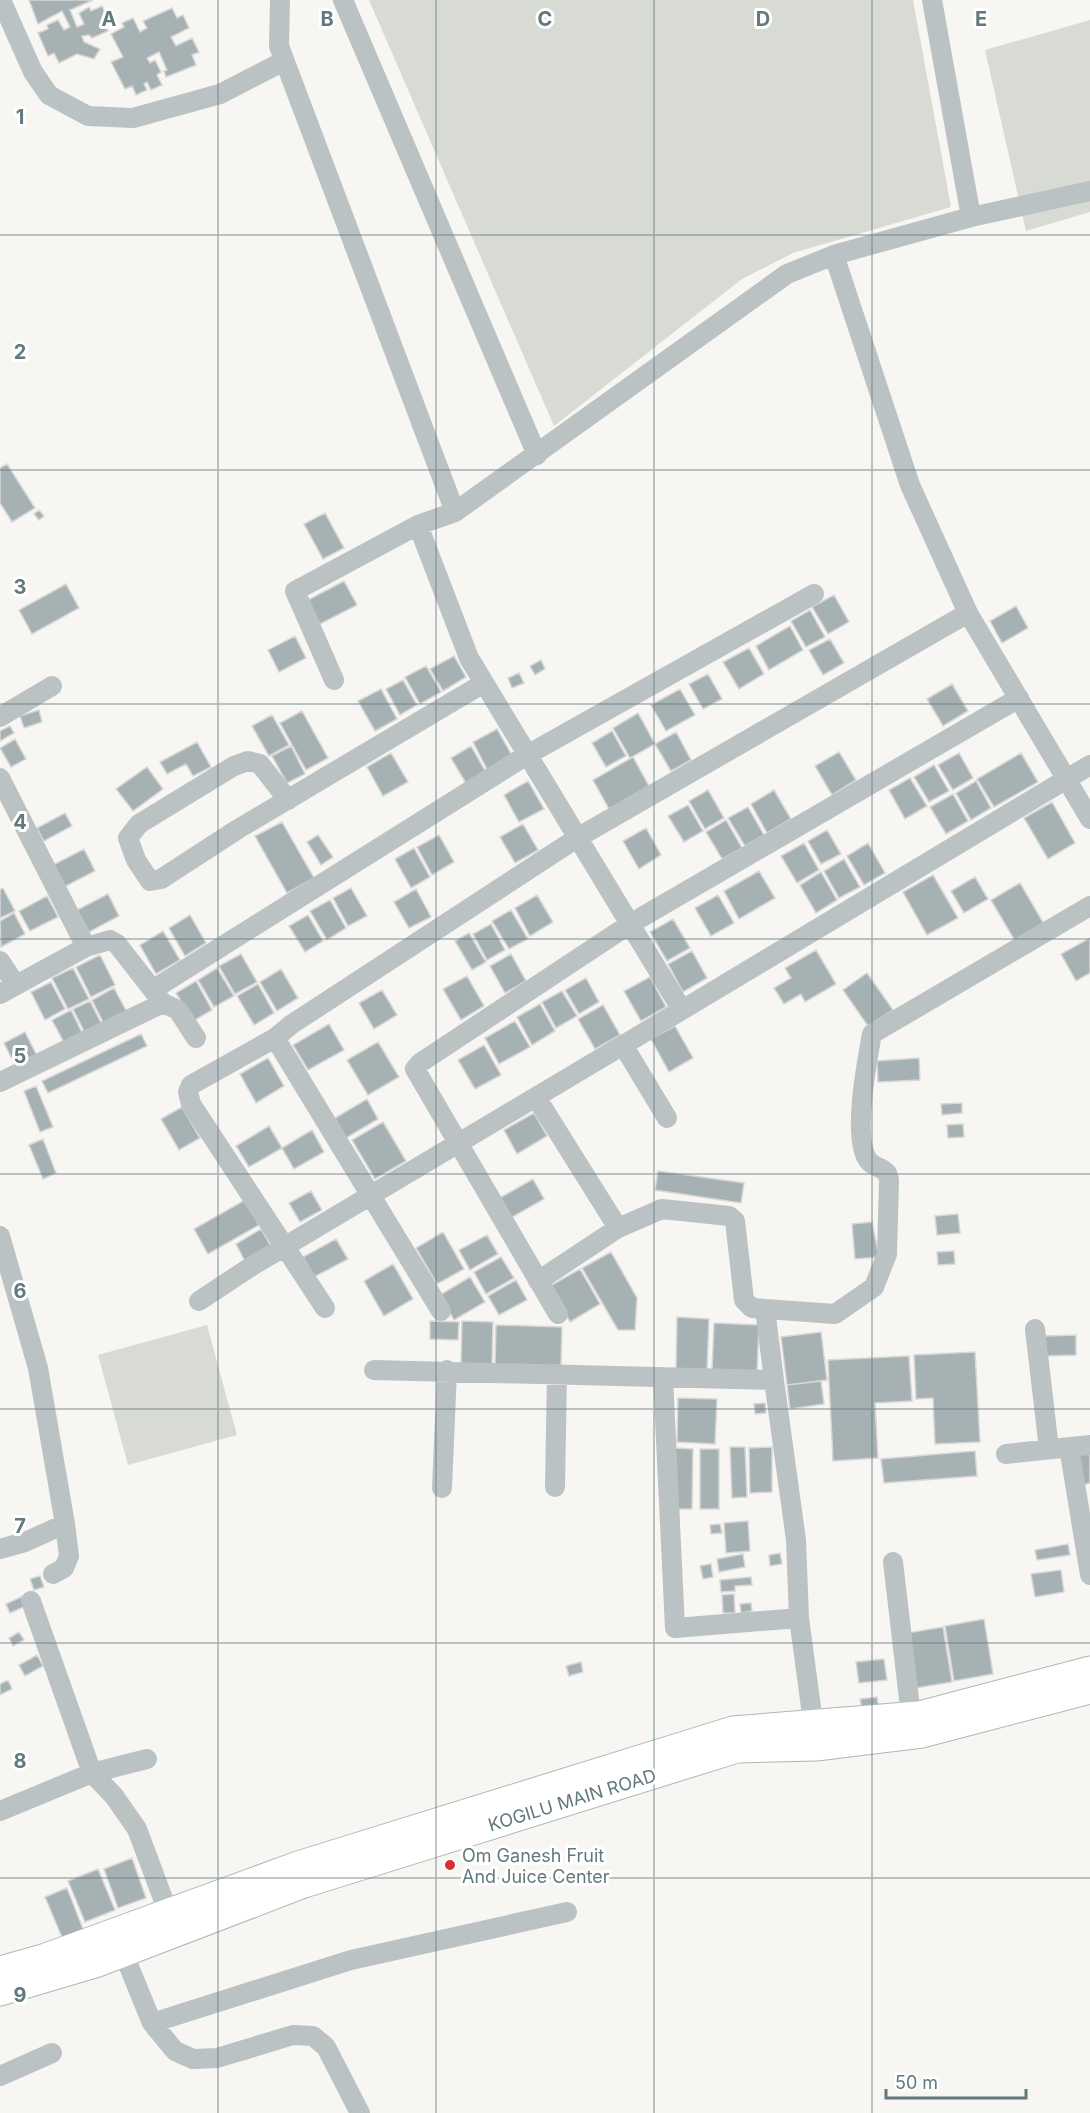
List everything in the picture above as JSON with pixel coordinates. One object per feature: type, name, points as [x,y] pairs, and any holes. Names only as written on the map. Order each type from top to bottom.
[{"type":"main road","name":"KOGILU MAIN ROAD","points":[[0,1969],[123,1952],[304,1884],[737,1749],[911,1716],[1090,1670]]},
{"type":"main road","name":"KOGILU MAIN ROAD","points":[[0,1992],[168,1912],[298,1865],[734,1730],[815,1735],[922,1734],[1090,1690]]},
{"type":"street","points":[[1,0],[33,72],[49,95],[88,116],[133,118],[220,94],[284,61]]},
{"type":"street","points":[[280,0],[279,46],[284,61],[455,512]]},
{"type":"street","points":[[344,0],[537,454]]},
{"type":"street","points":[[932,0],[971,217]]},
{"type":"street","points":[[334,680],[295,591],[418,525],[455,512],[787,274],[834,255],[971,217],[1090,191]]},
{"type":"street","points":[[834,255],[910,485],[968,613],[1090,819]]},
{"type":"street","points":[[418,525],[469,658],[682,1010]]},
{"type":"street","points":[[0,1082],[159,996],[527,754],[814,594]]},
{"type":"street","points":[[325,1308],[191,1104],[188,1092],[190,1085],[275,1038],[292,1024],[577,838],[968,613]]},
{"type":"street","points":[[288,800],[260,764],[248,761],[234,766],[139,824],[128,838],[136,860],[150,881],[161,879],[484,683]]},
{"type":"street","points":[[0,717],[52,686]]},
{"type":"street","points":[[558,1314],[416,1076],[415,1069],[420,1063],[630,924],[1019,698]]},
{"type":"street","points":[[199,1301],[286,1246],[1090,765]]},
{"type":"street","points":[[0,778],[87,947]]},
{"type":"street","points":[[538,1281],[618,1228],[662,1209],[729,1216],[735,1221],[738,1233],[744,1300],[752,1308],[835,1314],[874,1287],[887,1254],[889,1180],[884,1170],[873,1166],[865,1155],[861,1123],[864,1075],[872,1034],[1090,906]]},
{"type":"street","points":[[0,962],[8,989],[87,947],[110,940],[117,944],[159,996],[178,1010],[196,1038]]},
{"type":"street","points":[[275,1038],[441,1311]]},
{"type":"street","points":[[623,1045],[667,1118]]},
{"type":"street","points":[[536,1097],[618,1228]]},
{"type":"street","points":[[0,1236],[38,1368],[65,1524],[69,1556],[64,1568],[53,1574]]},
{"type":"street","points":[[765,1309],[796,1540],[799,1618],[815,1735]]},
{"type":"street","points":[[1035,1329],[1049,1449]]},
{"type":"street","points":[[374,1370],[774,1380]]},
{"type":"street","points":[[442,1488],[447,1371]]},
{"type":"street","points":[[555,1487],[557,1374]]},
{"type":"street","points":[[663,1377],[675,1628],[799,1618]]},
{"type":"street","points":[[1006,1454],[1090,1445]]},
{"type":"street","points":[[1069,1447],[1090,1575]]},
{"type":"street","points":[[0,1549],[25,1542],[65,1524]]},
{"type":"street","points":[[893,1562],[911,1716]]},
{"type":"street","points":[[32,1601],[92,1773],[114,1796],[137,1829],[168,1912]]},
{"type":"street","points":[[0,1811],[92,1773],[147,1759]]},
{"type":"street","points":[[152,2023],[351,1960],[567,1912]]},
{"type":"street","points":[[123,1952],[152,2023],[175,2051],[193,2059],[217,2058],[293,2035],[313,2036],[326,2047],[360,2113]]},
{"type":"street","points":[[0,2076],[52,2053]]},
{"type":"shaded area","points":[[369,0],[913,0],[951,207],[793,253],[742,279],[554,426]]},
{"type":"shaded area","points":[[1090,20],[1090,212],[1026,231],[985,50]]},
{"type":"shaded area","points":[[207,1325],[237,1435],[128,1465],[98,1355]]},
{"type":"building","points":[[29,0],[93,0],[70,10],[77,27],[84,24],[79,13],[89,7],[91,11],[102,6],[107,16],[101,20],[108,31],[92,38],[89,35],[82,36],[84,42],[100,49],[94,59],[77,54],[59,63],[54,53],[48,56],[38,33],[48,29],[47,25],[58,20],[64,30],[70,27],[62,11],[38,24]]},
{"type":"building","points":[[172,8],[177,18],[183,15],[189,28],[171,37],[176,46],[192,38],[199,52],[192,55],[196,65],[166,77],[164,71],[167,70],[159,52],[147,58],[150,63],[155,60],[161,72],[157,75],[162,85],[151,90],[147,82],[144,84],[147,90],[136,95],[132,86],[125,89],[111,62],[123,57],[111,34],[124,27],[122,23],[133,18],[140,32],[147,28],[143,21]]},
{"type":"building","points":[[7,464],[35,508],[12,522],[0,503],[0,468]]},
{"type":"building","points":[[39,510],[44,516],[39,520],[34,514]]},
{"type":"building","points":[[325,513],[344,548],[323,559],[304,524]]},
{"type":"building","points":[[344,581],[357,605],[320,624],[308,600]]},
{"type":"building","points":[[66,584],[79,608],[32,634],[19,610]]},
{"type":"building","points":[[834,595],[849,622],[828,634],[812,607]]},
{"type":"building","points":[[1016,606],[1028,628],[1002,643],[990,621]]},
{"type":"building","points":[[810,610],[825,637],[806,647],[791,621]]},
{"type":"building","points":[[790,626],[803,650],[769,670],[756,646]]},
{"type":"building","points":[[295,636],[306,658],[279,672],[268,650]]},
{"type":"building","points":[[830,639],[844,663],[823,675],[809,650]]},
{"type":"building","points":[[749,648],[764,674],[739,689],[723,662]]},
{"type":"building","points":[[454,656],[466,677],[443,691],[430,669]]},
{"type":"building","points":[[541,660],[545,669],[535,675],[530,666]]},
{"type":"building","points":[[426,666],[441,692],[420,704],[405,677]]},
{"type":"building","points":[[519,673],[524,683],[512,688],[508,678]]},
{"type":"building","points":[[708,674],[722,699],[703,709],[689,684]]},
{"type":"building","points":[[403,680],[417,705],[400,715],[386,689]]},
{"type":"building","points":[[952,684],[968,711],[943,726],[927,699]]},
{"type":"building","points":[[381,689],[397,719],[375,731],[358,701]]},
{"type":"building","points":[[680,689],[695,715],[666,731],[651,705]]},
{"type":"building","points":[[39,710],[42,722],[24,728],[20,716]]},
{"type":"building","points":[[302,711],[328,758],[306,770],[280,723]]},
{"type":"building","points":[[638,713],[655,744],[630,758],[613,728]]},
{"type":"building","points":[[272,715],[289,745],[269,756],[252,726]]},
{"type":"building","points":[[10,726],[14,733],[0,741],[0,731]]},
{"type":"building","points":[[497,729],[514,759],[489,773],[473,742]]},
{"type":"building","points":[[612,731],[626,756],[606,767],[592,743]]},
{"type":"building","points":[[676,732],[691,760],[671,771],[655,744]]},
{"type":"building","points":[[15,739],[26,759],[11,767],[0,748]]},
{"type":"building","points":[[197,742],[211,767],[193,776],[186,764],[167,774],[160,762]]},
{"type":"building","points":[[291,746],[305,774],[287,783],[272,756]]},
{"type":"building","points":[[471,746],[487,774],[467,785],[451,758]]},
{"type":"building","points":[[839,752],[856,780],[832,795],[815,766]]},
{"type":"building","points":[[391,753],[408,782],[383,796],[367,767]]},
{"type":"building","points":[[959,753],[973,778],[953,790],[938,765]]},
{"type":"building","points":[[1021,753],[1038,782],[994,807],[977,779]]},
{"type":"building","points":[[633,757],[649,786],[609,809],[593,780]]},
{"type":"building","points":[[934,765],[949,791],[929,802],[914,777]]},
{"type":"building","points":[[147,767],[163,789],[133,811],[116,789]]},
{"type":"building","points":[[910,778],[927,806],[905,819],[889,790]]},
{"type":"building","points":[[528,781],[544,809],[519,822],[504,795]]},
{"type":"building","points":[[976,781],[991,808],[971,820],[956,793]]},
{"type":"building","points":[[708,790],[724,818],[705,829],[689,801]]},
{"type":"building","points":[[774,790],[791,819],[767,833],[751,804]]},
{"type":"building","points":[[953,794],[968,821],[946,834],[930,807]]},
{"type":"building","points":[[1052,802],[1075,843],[1048,859],[1024,818]]},
{"type":"building","points":[[688,805],[703,831],[684,842],[668,816]]},
{"type":"building","points":[[748,807],[764,835],[745,846],[728,818]]},
{"type":"building","points":[[65,813],[72,826],[44,841],[37,828]]},
{"type":"building","points":[[726,820],[742,848],[722,859],[706,832]]},
{"type":"building","points":[[282,822],[314,878],[287,893],[255,836]]},
{"type":"building","points":[[523,824],[538,850],[515,863],[500,837]]},
{"type":"building","points":[[646,828],[661,855],[639,869],[623,841]]},
{"type":"building","points":[[827,830],[841,854],[821,864],[808,841]]},
{"type":"building","points":[[318,835],[333,857],[321,865],[307,842]]},
{"type":"building","points":[[439,835],[454,862],[432,875],[417,847]]},
{"type":"building","points":[[804,843],[819,870],[797,883],[781,856]]},
{"type":"building","points":[[868,843],[885,873],[864,885],[847,856]]},
{"type":"building","points":[[414,848],[430,877],[411,888],[395,859]]},
{"type":"building","points":[[84,849],[95,871],[64,887],[53,865]]},
{"type":"building","points":[[844,859],[860,887],[839,898],[824,871]]},
{"type":"building","points":[[759,871],[775,898],[739,919],[724,891]]},
{"type":"building","points":[[821,872],[837,900],[816,913],[800,885]]},
{"type":"building","points":[[933,875],[958,918],[927,935],[903,892]]},
{"type":"building","points":[[975,877],[988,899],[964,913],[951,891]]},
{"type":"building","points":[[1020,883],[1044,924],[1015,941],[991,900]]},
{"type":"building","points":[[3,888],[15,911],[0,918],[0,890]]},
{"type":"building","points":[[351,888],[367,916],[348,926],[333,898]]},
{"type":"building","points":[[416,889],[431,917],[409,928],[394,902]]},
{"type":"building","points":[[108,894],[119,916],[89,932],[77,910]]},
{"type":"building","points":[[537,895],[553,922],[530,936],[515,908]]},
{"type":"building","points":[[718,895],[734,923],[711,936],[695,908]]},
{"type":"building","points":[[47,896],[58,917],[30,931],[19,911]]},
{"type":"building","points":[[330,900],[346,928],[327,940],[310,911]]},
{"type":"building","points":[[511,910],[528,939],[509,949],[492,921]]},
{"type":"building","points":[[14,913],[25,934],[1,947],[0,921]]},
{"type":"building","points":[[190,915],[206,943],[185,956],[169,928]]},
{"type":"building","points":[[308,915],[323,941],[305,952],[289,926]]},
{"type":"building","points":[[673,919],[690,948],[667,961],[650,932]]},
{"type":"building","points":[[491,924],[505,950],[487,960],[473,934]]},
{"type":"building","points":[[163,931],[180,960],[156,974],[140,945]]},
{"type":"building","points":[[469,933],[486,962],[472,970],[455,941]]},
{"type":"building","points":[[1090,938],[1090,973],[1076,981],[1061,954]]},
{"type":"building","points":[[816,950],[836,984],[805,1002],[801,994],[784,1004],[774,988],[791,978],[785,968]]},
{"type":"building","points":[[692,951],[707,978],[683,992],[668,964]]},
{"type":"building","points":[[241,954],[257,982],[235,994],[219,966]]},
{"type":"building","points":[[511,954],[526,981],[505,993],[490,966]]},
{"type":"building","points":[[100,955],[115,985],[91,997],[76,967]]},
{"type":"building","points":[[73,968],[89,999],[68,1009],[52,978]]},
{"type":"building","points":[[217,968],[234,996],[214,1007],[198,980]]},
{"type":"building","points":[[281,969],[298,998],[277,1011],[260,982]]},
{"type":"building","points":[[867,973],[893,1010],[868,1026],[843,990]]},
{"type":"building","points":[[467,976],[484,1006],[461,1020],[443,989]]},
{"type":"building","points":[[650,977],[666,1007],[641,1021],[624,991]]},
{"type":"building","points":[[586,978],[599,1002],[579,1014],[565,990]]},
{"type":"building","points":[[196,981],[212,1010],[193,1021],[176,993]]},
{"type":"building","points":[[51,982],[65,1009],[45,1020],[31,992]]},
{"type":"building","points":[[258,984],[274,1013],[254,1025],[237,996]]},
{"type":"building","points":[[114,988],[129,1016],[106,1028],[92,1000]]},
{"type":"building","points":[[382,990],[397,1015],[374,1029],[359,1003]]},
{"type":"building","points":[[562,991],[577,1016],[556,1028],[542,1002]]},
{"type":"building","points":[[90,1001],[104,1029],[87,1037],[73,1009]]},
{"type":"building","points":[[540,1004],[555,1031],[532,1045],[517,1017]]},
{"type":"building","points":[[603,1005],[620,1035],[595,1049],[578,1019]]},
{"type":"building","points":[[71,1010],[84,1037],[66,1046],[52,1020]]},
{"type":"building","points":[[515,1021],[530,1047],[499,1064],[485,1038]]},
{"type":"building","points":[[329,1024],[344,1050],[308,1070],[293,1045]]},
{"type":"building","points":[[675,1026],[693,1058],[669,1072],[651,1039]]},
{"type":"building","points":[[25,1032],[39,1060],[18,1071],[4,1043]]},
{"type":"building","points":[[141,1034],[147,1046],[48,1093],[42,1081]]},
{"type":"building","points":[[378,1042],[399,1077],[368,1095],[347,1060]]},
{"type":"building","points":[[484,1045],[501,1075],[475,1089],[458,1060]]},
{"type":"building","points":[[268,1058],[284,1086],[256,1103],[240,1074]]},
{"type":"building","points":[[919,1058],[920,1080],[878,1082],[877,1061]]},
{"type":"building","points":[[36,1086],[53,1127],[40,1132],[24,1091]]},
{"type":"building","points":[[367,1099],[378,1119],[346,1138],[335,1118]]},
{"type":"building","points":[[962,1103],[962,1113],[942,1115],[941,1104]]},
{"type":"building","points":[[182,1107],[200,1138],[179,1150],[161,1119]]},
{"type":"building","points":[[534,1113],[547,1136],[517,1154],[504,1130]]},
{"type":"building","points":[[383,1122],[406,1161],[375,1179],[352,1140]]},
{"type":"building","points":[[963,1124],[964,1137],[948,1138],[947,1125]]},
{"type":"building","points":[[269,1126],[282,1148],[249,1167],[236,1146]]},
{"type":"building","points":[[312,1130],[324,1152],[294,1169],[282,1148]]},
{"type":"building","points":[[43,1139],[56,1173],[43,1179],[29,1145]]},
{"type":"building","points":[[658,1171],[744,1183],[741,1203],[655,1190]]},
{"type":"building","points":[[533,1179],[544,1199],[509,1219],[498,1199]]},
{"type":"building","points":[[311,1191],[322,1210],[300,1222],[289,1203]]},
{"type":"building","points":[[245,1200],[259,1225],[208,1254],[194,1229]]},
{"type":"building","points":[[958,1214],[960,1233],[937,1235],[935,1216]]},
{"type":"building","points":[[872,1222],[879,1257],[855,1259],[852,1224]]},
{"type":"building","points":[[261,1229],[271,1246],[245,1261],[236,1244]]},
{"type":"building","points":[[443,1232],[464,1269],[437,1284],[416,1248]]},
{"type":"building","points":[[487,1235],[498,1254],[470,1270],[459,1250]]},
{"type":"building","points":[[336,1239],[348,1259],[314,1277],[303,1257]]},
{"type":"building","points":[[954,1251],[955,1264],[938,1265],[937,1252]]},
{"type":"building","points":[[611,1252],[637,1298],[635,1330],[618,1330],[582,1268]]},
{"type":"building","points":[[501,1257],[514,1278],[486,1294],[474,1272]]},
{"type":"building","points":[[393,1264],[413,1299],[384,1316],[364,1281]]},
{"type":"building","points":[[580,1269],[600,1304],[570,1322],[550,1286]]},
{"type":"building","points":[[470,1277],[485,1302],[454,1320],[440,1295]]},
{"type":"building","points":[[516,1280],[527,1300],[499,1315],[488,1296]]},
{"type":"building","points":[[677,1317],[709,1319],[707,1371],[676,1370]]},
{"type":"building","points":[[430,1321],[459,1322],[458,1340],[430,1339]]},
{"type":"building","points":[[462,1321],[493,1322],[492,1365],[461,1364]]},
{"type":"building","points":[[714,1323],[759,1325],[757,1372],[712,1370]]},
{"type":"building","points":[[496,1325],[562,1327],[561,1366],[495,1365]]},
{"type":"building","points":[[821,1332],[827,1380],[787,1385],[781,1337]]},
{"type":"building","points":[[1076,1335],[1076,1355],[1046,1356],[1045,1336]]},
{"type":"building","points":[[975,1352],[980,1442],[935,1444],[933,1398],[916,1399],[914,1355]]},
{"type":"building","points":[[909,1356],[912,1401],[875,1403],[878,1458],[833,1461],[828,1360]]},
{"type":"building","points":[[821,1381],[824,1404],[790,1409],[787,1385]]},
{"type":"building","points":[[678,1398],[717,1399],[715,1444],[677,1442]]},
{"type":"building","points":[[765,1403],[766,1413],[755,1414],[754,1404]]},
{"type":"building","points":[[730,1447],[745,1447],[747,1497],[732,1498]]},
{"type":"building","points":[[772,1447],[772,1492],[750,1493],[749,1448]]},
{"type":"building","points":[[674,1448],[693,1449],[692,1509],[672,1509]]},
{"type":"building","points":[[700,1449],[719,1449],[719,1509],[700,1509]]},
{"type":"building","points":[[1090,1450],[1090,1483],[1082,1485],[1076,1453]]},
{"type":"building","points":[[975,1451],[977,1476],[884,1483],[881,1459]]},
{"type":"building","points":[[748,1521],[750,1551],[726,1553],[724,1523]]},
{"type":"building","points":[[720,1524],[722,1533],[711,1534],[710,1525]]},
{"type":"building","points":[[1068,1544],[1070,1555],[1037,1560],[1035,1550]]},
{"type":"building","points":[[780,1553],[782,1564],[770,1566],[769,1555]]},
{"type":"building","points":[[743,1554],[745,1567],[719,1572],[717,1559]]},
{"type":"building","points":[[711,1564],[713,1577],[703,1579],[700,1566]]},
{"type":"building","points":[[1061,1570],[1064,1592],[1035,1597],[1031,1574]]},
{"type":"building","points":[[40,1576],[44,1587],[34,1590],[30,1579]]},
{"type":"building","points":[[751,1577],[752,1585],[735,1586],[735,1591],[721,1592],[720,1580]]},
{"type":"building","points":[[734,1594],[735,1613],[723,1613],[722,1595]]},
{"type":"building","points":[[23,1596],[28,1605],[10,1613],[6,1604]]},
{"type":"building","points":[[751,1603],[752,1611],[741,1613],[740,1604]]},
{"type":"building","points":[[984,1619],[993,1674],[954,1681],[945,1626]]},
{"type":"building","points":[[943,1627],[952,1682],[916,1688],[907,1633]]},
{"type":"building","points":[[19,1632],[24,1640],[13,1646],[9,1638]]},
{"type":"building","points":[[37,1655],[43,1666],[25,1676],[19,1665]]},
{"type":"building","points":[[884,1659],[887,1680],[859,1683],[856,1662]]},
{"type":"building","points":[[581,1662],[583,1672],[569,1676],[566,1666]]},
{"type":"building","points":[[8,1680],[12,1689],[0,1695],[0,1684]]},
{"type":"building","points":[[877,1697],[879,1708],[862,1710],[860,1699]]},
{"type":"building","points":[[132,1858],[146,1898],[118,1908],[104,1869]]},
{"type":"building","points":[[98,1869],[115,1910],[85,1922],[68,1881]]},
{"type":"building","points":[[67,1888],[85,1934],[64,1942],[45,1897]]},
{"type":"place","name":"Om Ganesh Fruit And Juice Center","points":[[450,1865]]}]
